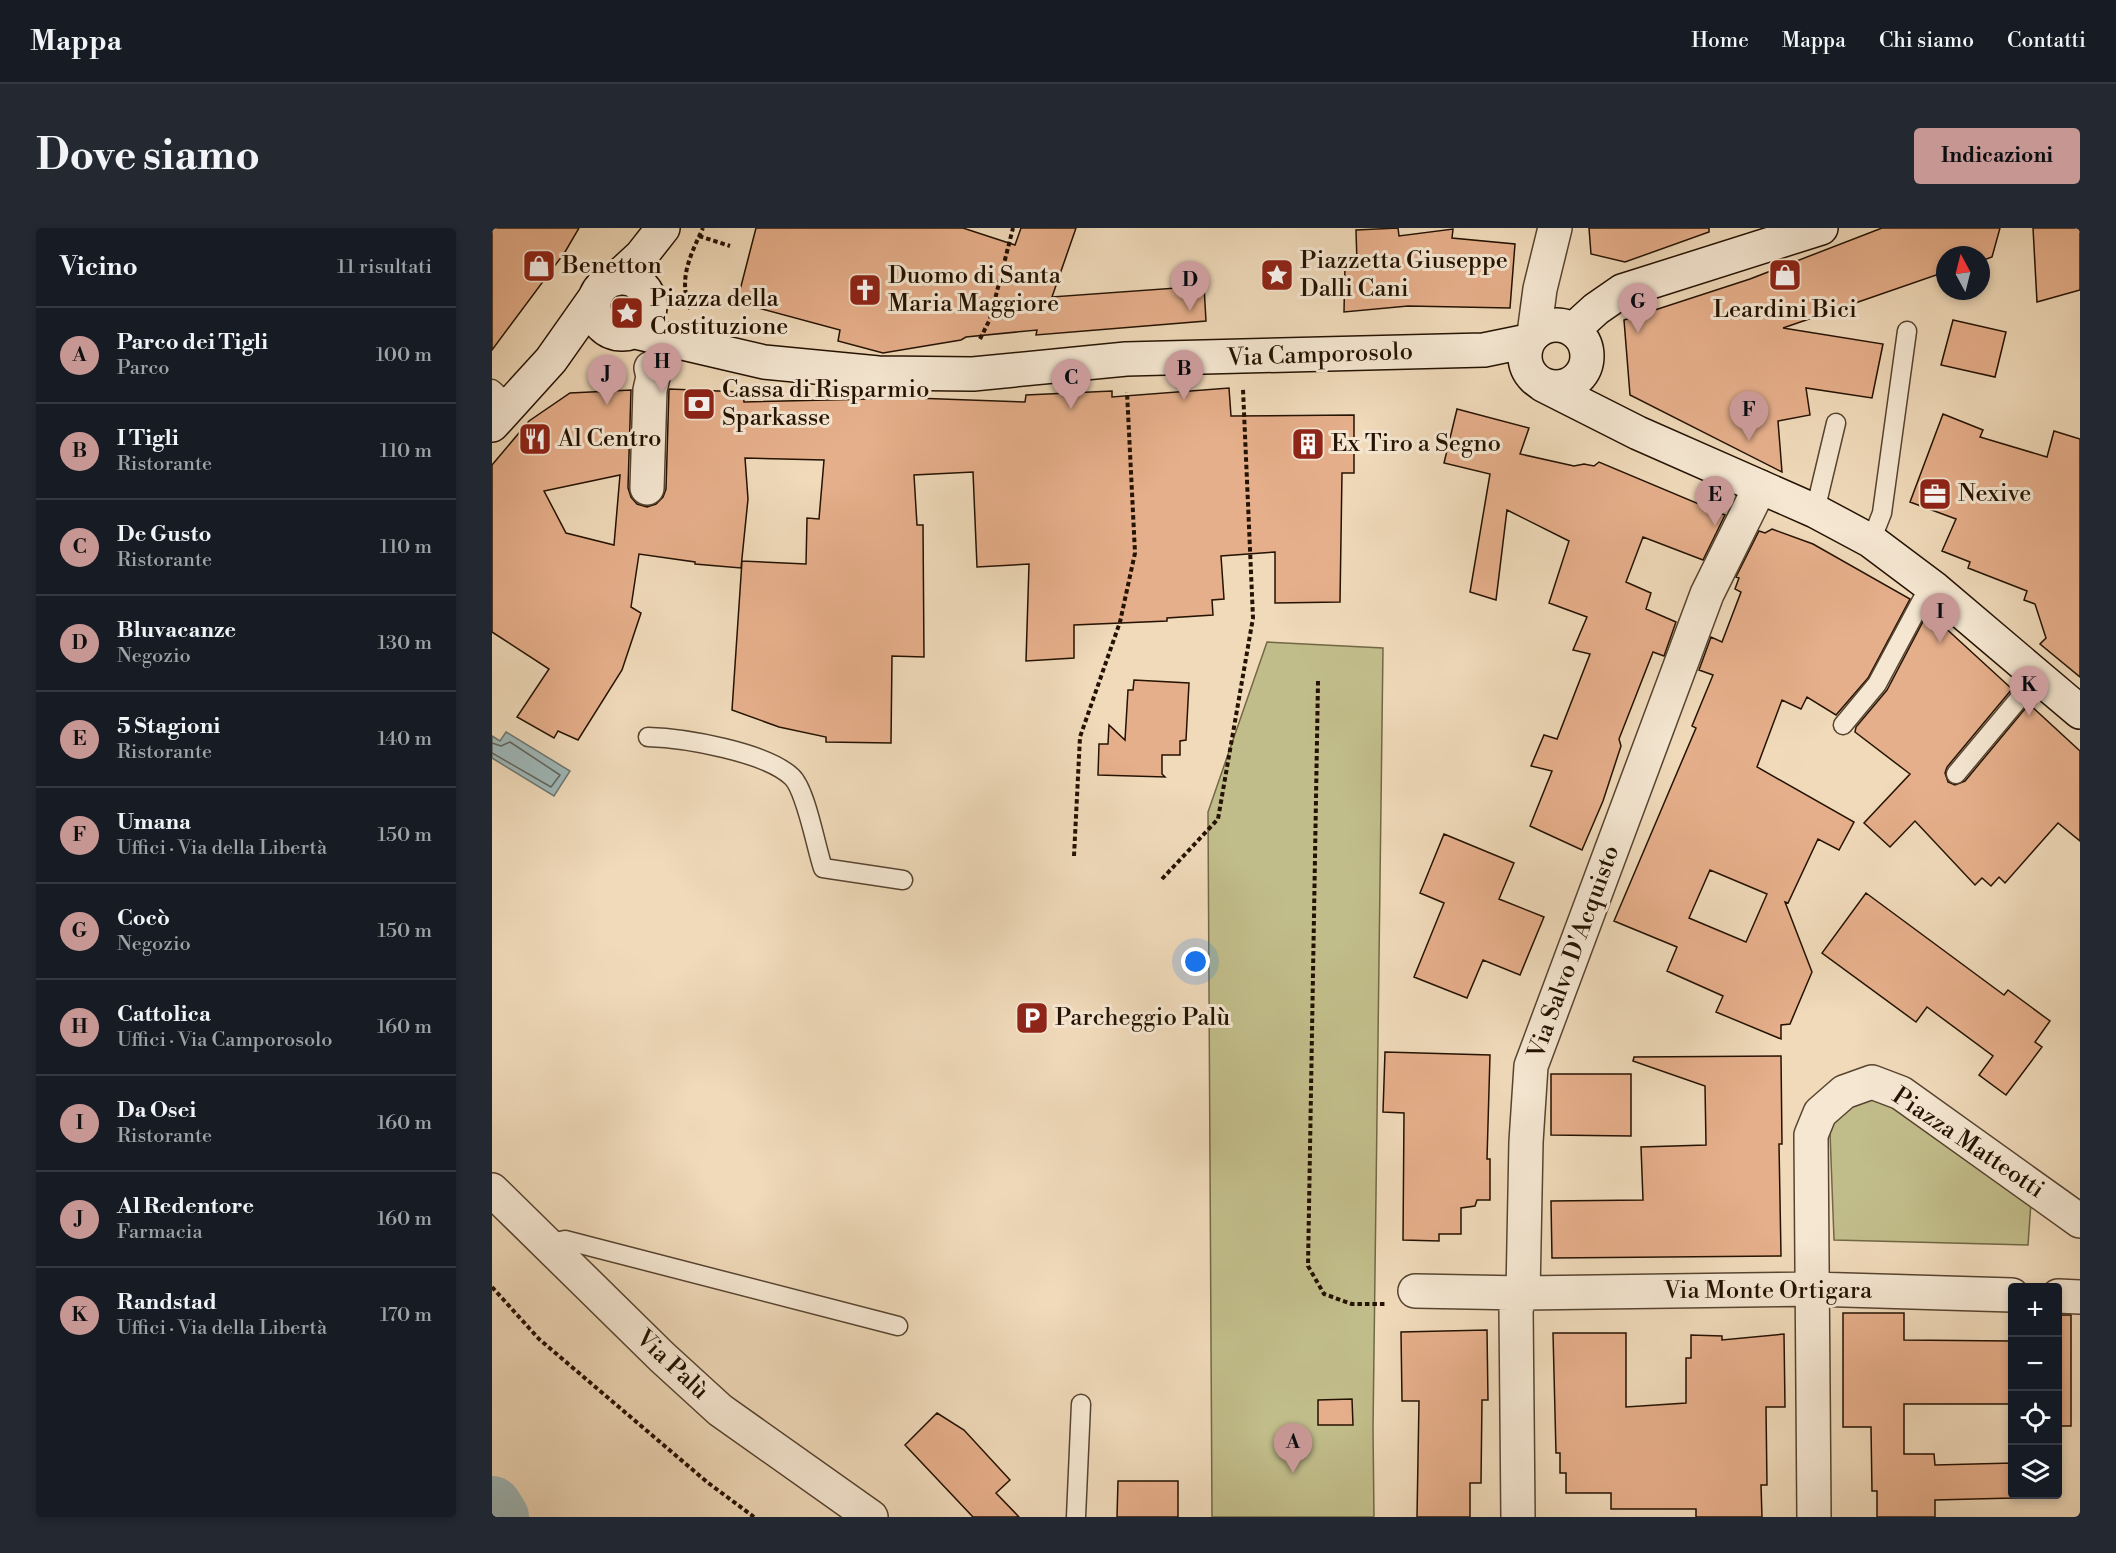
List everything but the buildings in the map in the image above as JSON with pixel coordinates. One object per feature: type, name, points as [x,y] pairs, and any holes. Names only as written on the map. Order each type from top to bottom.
[{"type":"street","points":[[505,400],[571,333],[605,289],[641,256],[664,228]]},
{"type":"street","points":[[505,400],[558,363],[636,317],[664,228]]},
{"type":"street","points":[[1555,228],[1543,273],[1545,348],[1638,433]]},
{"type":"street","points":[[1545,348],[1622,291],[1821,228]]},
{"type":"street","points":[[605,289],[630,279],[638,283],[636,317]]},
{"type":"street","points":[[605,289],[596,317],[609,331],[636,317]]},
{"type":"street","name":"Via Camporosolo","points":[[636,317],[726,354],[765,362],[878,374],[973,374],[1126,359],[1545,348],[1553,387],[1572,383],[1585,367]]},
{"type":"street","points":[[1545,348],[1586,346],[1585,367],[1596,393],[1606,406],[1638,433],[1815,511],[1871,541],[1930,585],[2080,712]]},
{"type":"street","points":[[647,488],[650,390],[653,376],[651,368]]},
{"type":"street","name":"Via Salvo D'Acquisto","points":[[1518,1517],[1516,1308],[1523,1293],[1526,1142],[1531,1066],[1707,594],[1760,487]]},
{"type":"street","name":"Piazza Matteotti","points":[[1814,1517],[1811,1135],[1821,1113],[1844,1092],[1872,1082],[1901,1093],[2080,1221]]},
{"type":"street","name":"Via Palù","points":[[492,1190],[720,1410],[871,1517]]},
{"type":"street","name":"Via Monte Ortigara","points":[[1415,1291],[1523,1293],[1812,1289],[2008,1295]]},
{"type":"street","points":[[2062,1296],[2080,1297]]},
{"type":"lane","points":[[1871,541],[1882,513],[1907,331]]},
{"type":"lane","points":[[1815,511],[1836,423]]},
{"type":"lane","points":[[1843,725],[1877,684],[1930,585]]},
{"type":"lane","points":[[1956,774],[2038,676]]},
{"type":"lane","points":[[648,737],[694,740],[765,761],[793,778],[806,805],[823,868],[903,880]]},
{"type":"lane","points":[[547,1244],[565,1240],[898,1326]]},
{"type":"lane","points":[[1076,1517],[1082,1404]]},
{"type":"path","points":[[691,312],[684,293],[685,269],[703,228]]},
{"type":"path","points":[[976,347],[990,319],[1013,228]]},
{"type":"path","points":[[699,236],[730,246]]},
{"type":"path","points":[[1074,856],[1080,736],[1120,622],[1135,553],[1127,388]]},
{"type":"path","points":[[1162,879],[1218,819],[1253,618],[1243,388]]},
{"type":"path","points":[[1318,681],[1308,1266],[1324,1294],[1352,1304],[1395,1304],[1415,1291]]},
{"type":"path","points":[[492,1287],[539,1339],[707,1482],[754,1517]]},
{"type":"shaded area","points":[[1267,642],[1383,648],[1373,1429],[1374,1517],[1212,1517],[1208,812]]},
{"type":"shaded area","points":[[1875,1097],[1906,1111],[2031,1202],[2028,1245],[1834,1240],[1830,1132],[1837,1117],[1846,1107]]},
{"type":"water","points":[[506,732],[570,771],[554,796],[492,758],[492,736],[500,741]]},
{"type":"waterway","points":[[492,1506],[499,1517]]},
{"type":"place","name":"Benetton","points":[[539,266]]},
{"type":"place","name":"Piazzetta Giuseppe Dalli Cani","points":[[1277,275]]},
{"type":"place","name":"Leardini Bici","points":[[1785,275]]},
{"type":"place","name":"Duomo di Santa Maria Maggiore","points":[[865,290]]},
{"type":"place","name":"Bluvacanze","points":[[1190,311]]},
{"type":"place","name":"Piazza della Costituzione","points":[[627,313]]},
{"type":"place","name":"Cocò","points":[[1638,333]]},
{"type":"place","name":"Cattolica","points":[[662,393]]},
{"type":"place","name":"I Tigli","points":[[1184,400]]},
{"type":"place","name":"Cassa di Risparmio Sparkasse","points":[[699,404]]},
{"type":"place","name":"Al Redentore","points":[[607,405]]},
{"type":"place","name":"De Gusto","points":[[1071,409]]},
{"type":"place","name":"Al Centro","points":[[535,439]]},
{"type":"place","name":"Umana","points":[[1749,441]]},
{"type":"place","name":"Ex Tiro a Segno","points":[[1308,444]]},
{"type":"place","name":"Nexive","points":[[1935,494]]},
{"type":"place","name":"5 Stagioni","points":[[1715,526]]},
{"type":"place","name":"Da Osei","points":[[1940,643]]},
{"type":"place","name":"Randstad","points":[[2029,716]]},
{"type":"place","name":"Parcheggio Palù","points":[[1032,1018]]},
{"type":"place","name":"Parco dei Tigli","points":[[1293,1473]]}]
